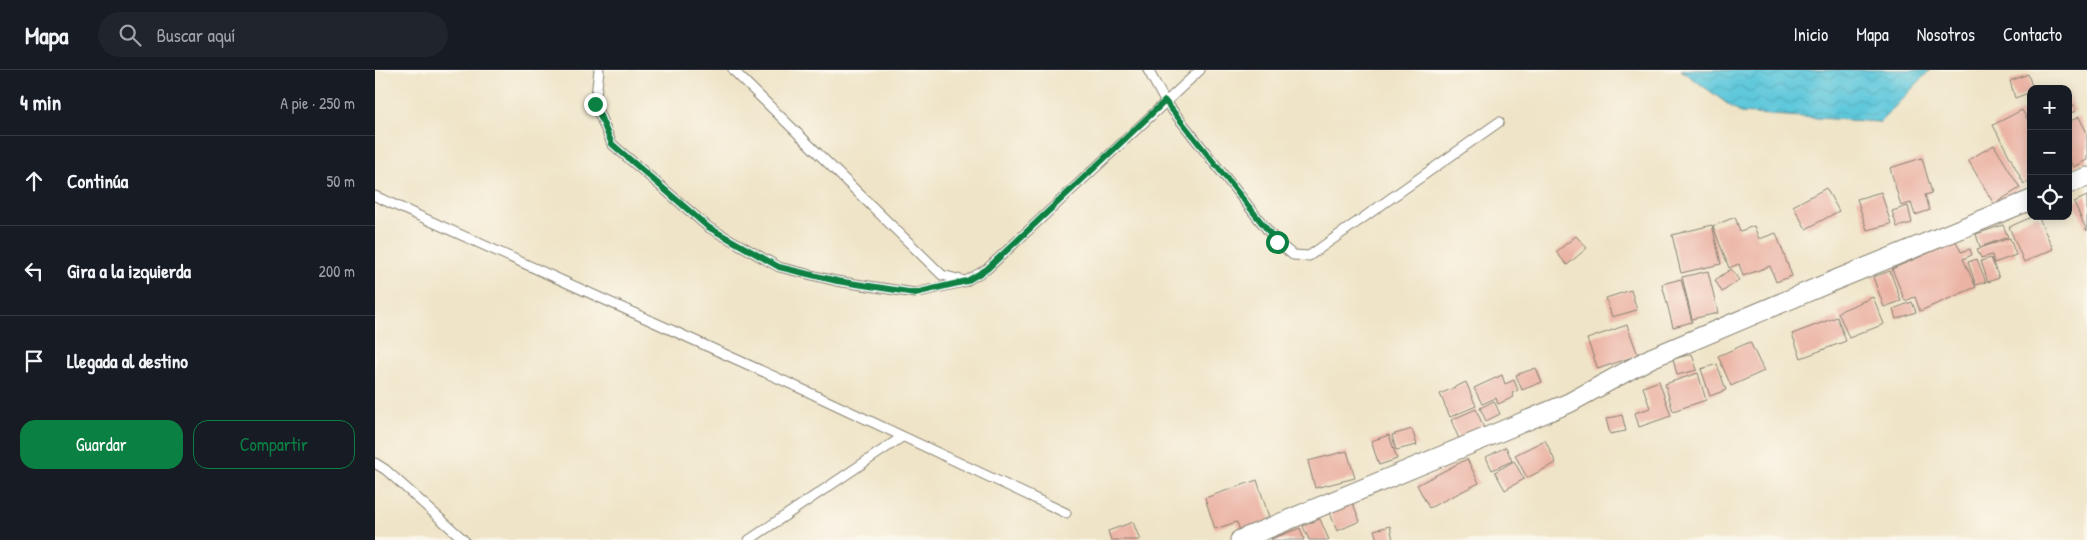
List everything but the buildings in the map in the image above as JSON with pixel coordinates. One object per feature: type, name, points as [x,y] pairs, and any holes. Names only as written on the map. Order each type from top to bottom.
[{"type":"street","points":[[2072,183],[2087,177]]},
{"type":"street","points":[[1240,540],[1569,402],[1660,354],[1838,278],[2027,202]]},
{"type":"lane","points":[[599,70],[595,104],[612,144],[708,227],[779,267],[837,281],[915,293],[967,281],[987,269],[1200,70]]},
{"type":"lane","points":[[733,70],[942,275],[967,281]]},
{"type":"lane","points":[[1148,70],[1165,101],[1277,242],[1293,255],[1309,256],[1499,122]]},
{"type":"lane","points":[[375,196],[804,390],[1066,513]]},
{"type":"lane","points":[[749,540],[902,437]]},
{"type":"lane","points":[[375,463],[386,470],[464,540]]},
{"type":"water","points":[[1681,70],[1930,70],[1880,122],[1740,113]]},
{"type":"route","points":[[595,104],[612,144],[708,227],[779,267],[837,281],[915,293],[967,281],[987,269],[1165,101],[1277,242]]}]
